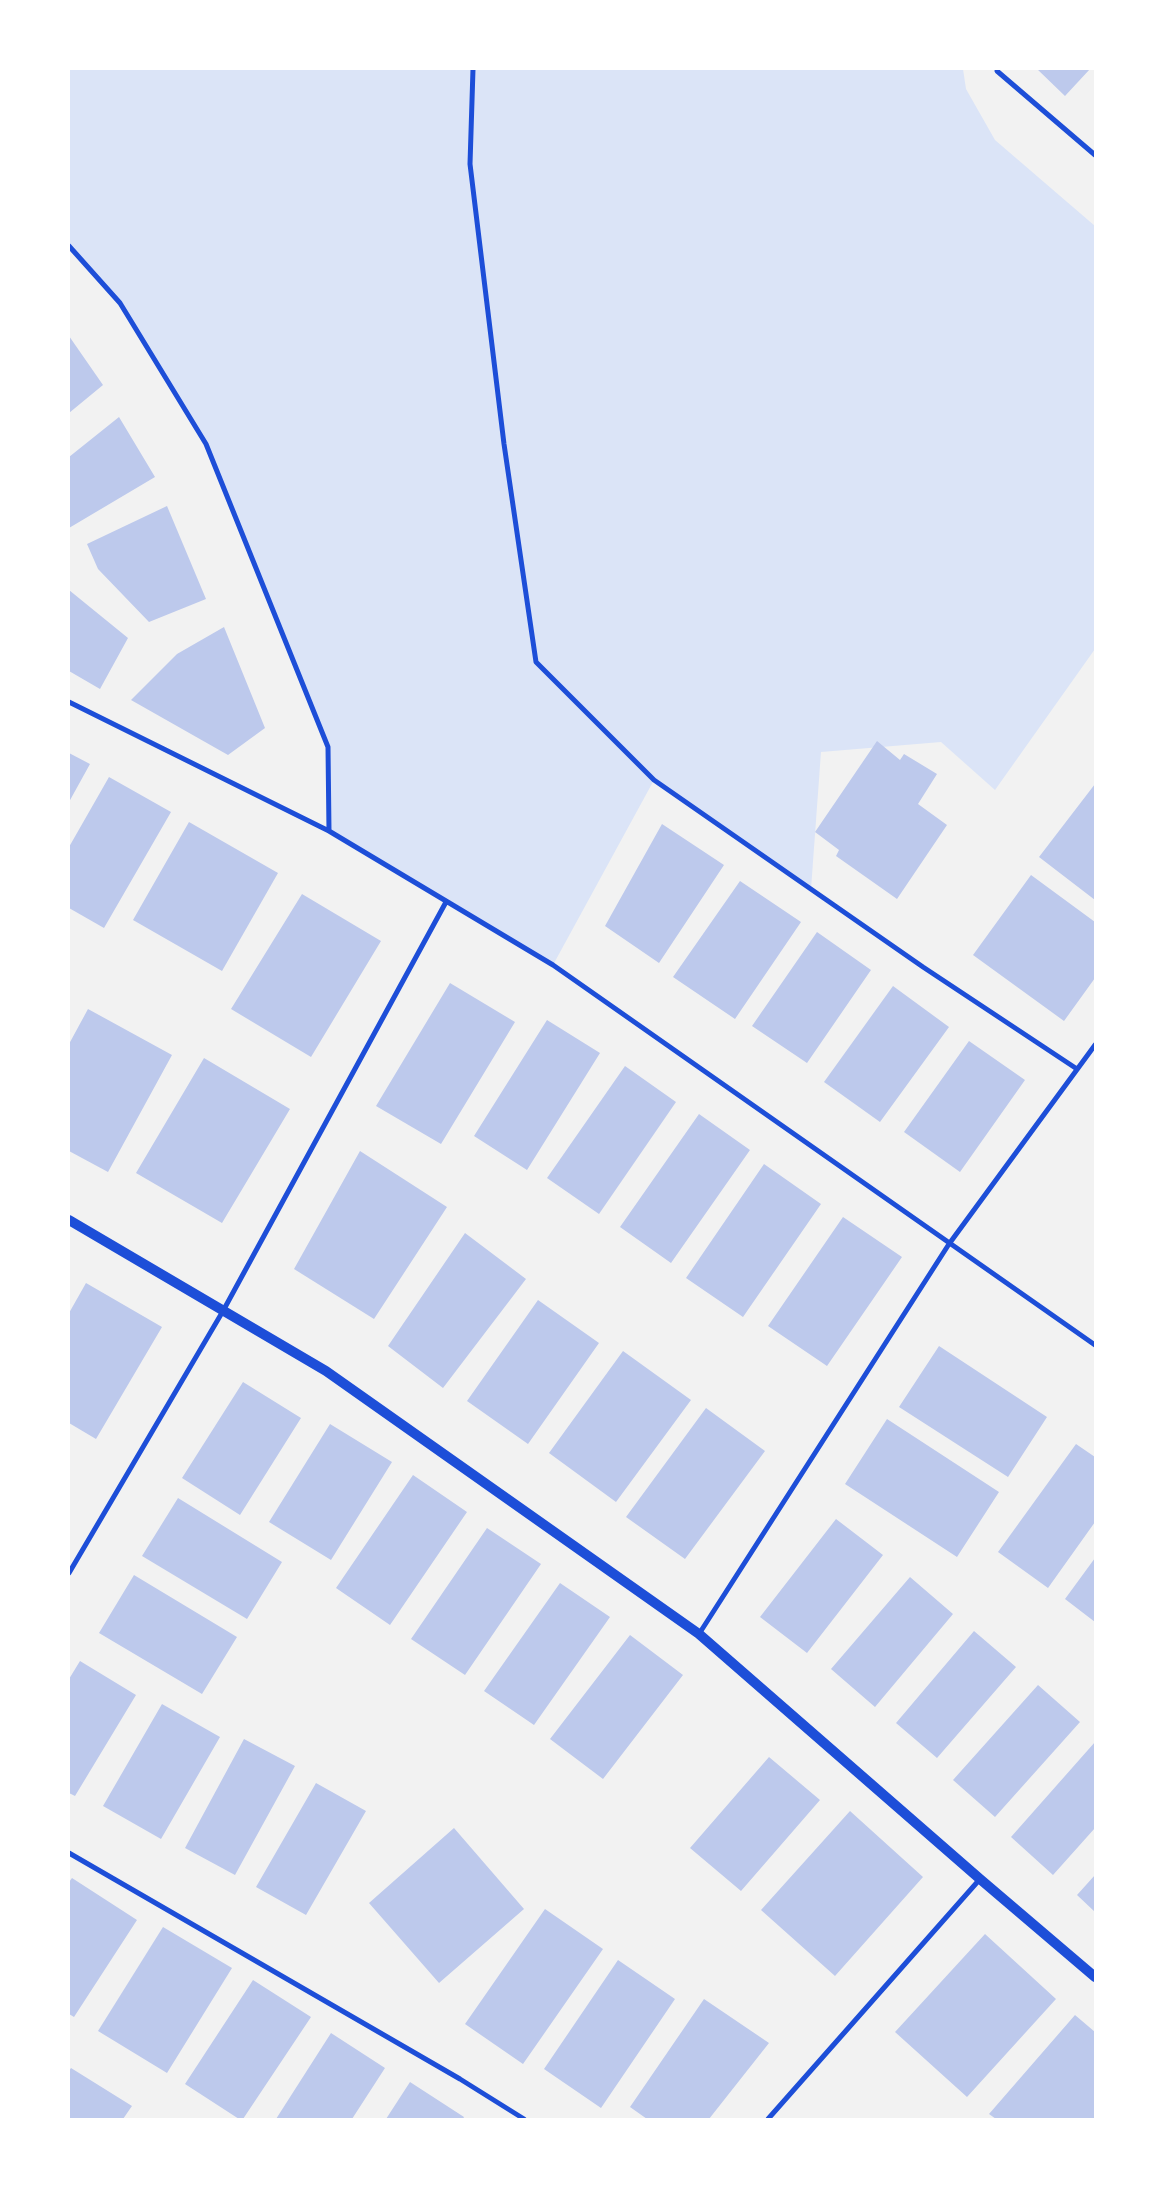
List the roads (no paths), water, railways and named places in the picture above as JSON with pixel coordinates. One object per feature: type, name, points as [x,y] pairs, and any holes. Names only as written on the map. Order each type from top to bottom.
[{"type":"main road","points":[[69,1220],[326,1371],[699,1634],[1095,1977]]},
{"type":"street","points":[[473,69],[470,164],[504,444],[536,662],[654,780],[923,967],[1078,1070]]},
{"type":"street","points":[[997,71],[1095,155]]},
{"type":"street","points":[[69,246],[120,303],[206,444],[328,747],[329,831]]},
{"type":"street","points":[[69,702],[329,831],[553,965],[949,1244],[1095,1344]]},
{"type":"street","points":[[69,1573],[223,1311],[446,902]]},
{"type":"street","points":[[699,1634],[949,1244],[1095,1045]]},
{"type":"street","points":[[69,1853],[452,2074],[524,2119]]},
{"type":"street","points":[[768,2119],[980,1879]]}]
